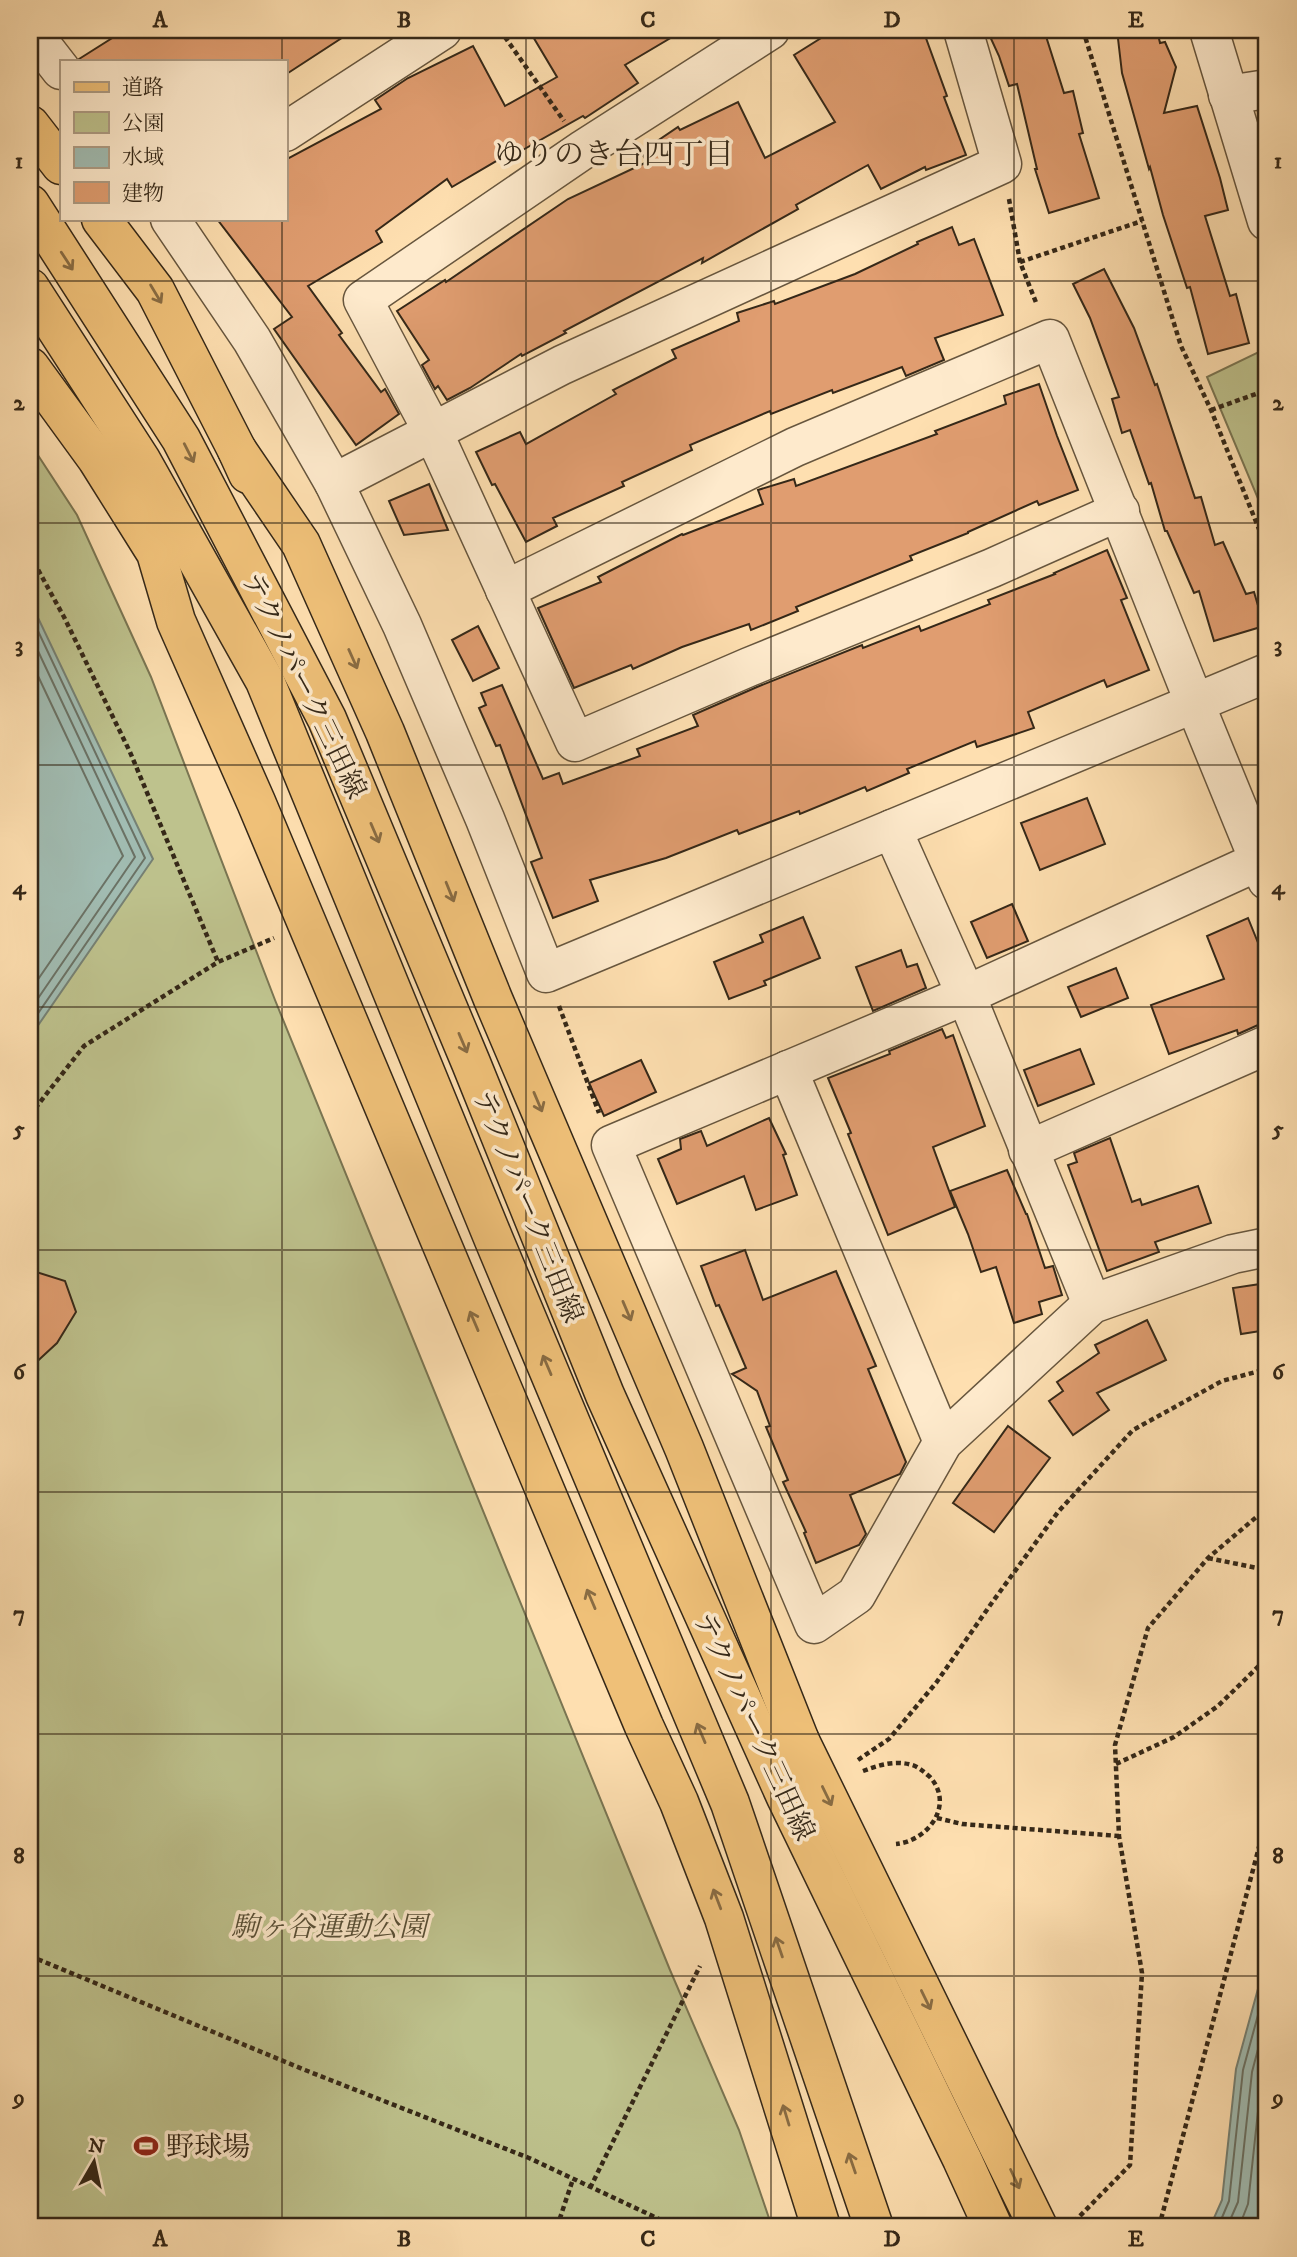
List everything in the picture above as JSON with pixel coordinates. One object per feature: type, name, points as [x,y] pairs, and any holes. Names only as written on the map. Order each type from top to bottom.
[{"type":"main road","points":[[30,125],[60,164]]},
{"type":"main road","name":"テクノパーク三田線","points":[[30,204],[181,439],[327,719],[471,1063],[605,1395],[786,1797],[993,2227]]},
{"type":"main road","points":[[102,220],[155,290],[237,450],[314,628],[327,719]]},
{"type":"main road","name":"テクノパーク三田線","points":[[30,288],[141,460],[265,681],[730,1803],[874,2227]]},
{"type":"main road","points":[[30,367],[97,458],[156,553],[280,787],[333,846]]},
{"type":"main road","points":[[237,450],[301,544],[385,732],[493,999],[684,1448],[800,1741]]},
{"type":"main road","points":[[156,553],[176,621],[256,802],[644,1726],[679,1802],[724,1918],[821,2227]]},
{"type":"main road","points":[[605,1395],[657,1455],[761,1673],[800,1741],[1038,2227]]},
{"type":"main road","points":[[569,1418],[622,1611],[657,1718],[679,1802]]},
{"type":"street","points":[[287,131],[442,30]]},
{"type":"street","points":[[770,30],[584,149],[363,300],[433,432],[575,742],[749,667],[992,568],[1120,511]]},
{"type":"street","points":[[334,483],[600,348],[1002,164],[963,30]]},
{"type":"street","points":[[1209,30],[1267,221]]},
{"type":"street","points":[[1228,96],[1267,89]]},
{"type":"street","points":[[171,220],[253,340],[334,483],[402,625],[485,819],[546,973],[1267,673]]},
{"type":"street","points":[[505,590],[795,447],[1050,339],[1263,870],[611,1145],[814,1624],[856,1595],[943,1442],[1092,1304],[1233,1254],[1267,1247]]},
{"type":"street","points":[[892,829],[966,995],[1092,1304]]},
{"type":"street","points":[[1028,1150],[1267,1045]]},
{"type":"street","points":[[788,1070],[943,1442]]},
{"type":"path","points":[[500,30],[584,149]]},
{"type":"path","points":[[1083,30],[1181,346],[1212,410],[1267,549]]},
{"type":"path","points":[[1002,164],[1020,262],[1050,339]]},
{"type":"path","points":[[1020,262],[1142,221]]},
{"type":"path","points":[[1212,410],[1267,390]]},
{"type":"path","points":[[30,555],[64,617],[130,751],[218,962]]},
{"type":"path","points":[[30,1115],[84,1046],[218,962],[306,924]]},
{"type":"path","points":[[546,973],[611,1145]]},
{"type":"path","points":[[858,1760],[890,1739],[936,1683],[1058,1512],[1133,1430],[1222,1381],[1267,1369]]},
{"type":"path","points":[[1069,2227],[1130,2165],[1142,1973],[1119,1836],[1115,1745],[1148,1628],[1208,1558],[1267,1508]]},
{"type":"path","points":[[1208,1558],[1267,1570]]},
{"type":"path","points":[[1116,1764],[1174,1737],[1218,1706],[1267,1658]]},
{"type":"path","points":[[863,1771],[880,1765],[913,1765],[923,1770],[938,1791],[940,1801],[933,1826],[908,1843],[896,1844]]},
{"type":"path","points":[[937,1818],[962,1824],[1119,1836]]},
{"type":"path","points":[[1159,2227],[1267,1823]]},
{"type":"path","points":[[590,2188],[724,1918]]},
{"type":"path","points":[[30,1956],[305,2070],[529,2158],[676,2227]]},
{"type":"path","points":[[556,2227],[573,2179]]},
{"type":"green space","points":[[1267,348],[1267,520],[1207,377]]},
{"type":"green space","name":"駒ヶ谷運動公園","points":[[30,443],[77,515],[151,677],[275,1000],[670,1970],[739,2130],[772,2227],[30,2227]]},
{"type":"water","points":[[30,601],[153,859],[30,1037]]},
{"type":"water","points":[[1267,1956],[1267,2227],[1210,2227],[1222,2200],[1236,2069]]},
{"type":"building","points":[[125,30],[354,30],[287,74],[287,60],[79,59]]},
{"type":"building","points":[[529,30],[684,30],[625,65],[638,83],[585,118],[583,116],[512,156],[510,153],[452,187],[447,179],[376,231],[382,242],[308,286],[342,333],[339,335],[381,392],[385,389],[399,414],[356,445],[274,329],[292,317],[218,220],[287,220],[287,159],[381,109],[375,100],[408,78],[473,46],[505,106],[557,77]]},
{"type":"building","points":[[834,30],[923,30],[966,155],[926,170],[925,167],[881,189],[868,165],[796,205],[798,209],[702,263],[703,258],[564,331],[566,333],[522,356],[521,354],[447,400],[438,386],[435,389],[422,365],[429,360],[397,311],[445,280],[446,282],[568,199],[647,162],[641,152],[678,127],[680,130],[738,102],[765,158],[835,122],[794,55]]},
{"type":"building","points":[[987,30],[1044,30],[1064,93],[1073,91],[1083,133],[1079,134],[1099,198],[1049,213],[1035,169],[1017,84],[1009,86]]},
{"type":"building","points":[[1117,30],[1157,30],[1160,43],[1165,42],[1176,67],[1164,113],[1197,106],[1228,210],[1205,216],[1230,296],[1236,294],[1249,343],[1208,354],[1190,287],[1187,288],[1163,215],[1122,73]]},
{"type":"building","points":[[952,227],[959,245],[974,239],[1003,315],[935,338],[944,360],[906,376],[902,367],[833,393],[832,390],[771,414],[770,411],[690,445],[692,450],[622,482],[624,486],[553,518],[557,526],[526,542],[476,452],[520,432],[526,444],[616,394],[613,390],[676,358],[672,350],[739,321],[737,313],[774,301],[775,304],[855,274]]},
{"type":"building","points":[[1104,269],[1134,328],[1155,385],[1157,384],[1195,498],[1201,497],[1215,545],[1223,542],[1246,594],[1254,592],[1264,626],[1214,641],[1199,591],[1194,593],[1165,531],[1151,483],[1149,484],[1130,430],[1122,433],[1112,399],[1119,397],[1090,318],[1073,284]]},
{"type":"building","points":[[1039,384],[1078,490],[1039,505],[1037,501],[910,556],[912,560],[796,607],[798,611],[751,630],[749,624],[682,647],[633,669],[631,665],[574,688],[538,608],[601,582],[598,577],[682,534],[763,504],[758,490],[794,479],[796,486],[937,434],[935,431],[1006,404],[1004,396]]},
{"type":"building","points":[[429,484],[448,530],[404,535],[389,501]]},
{"type":"building","points":[[1107,550],[1127,598],[1121,600],[1149,670],[1107,687],[1104,680],[1028,712],[1034,728],[977,747],[975,741],[907,769],[909,773],[867,791],[865,787],[800,814],[799,811],[739,834],[737,830],[666,858],[590,880],[598,901],[553,918],[531,862],[542,858],[500,745],[496,746],[479,708],[486,705],[481,693],[502,685],[543,779],[559,773],[563,784],[640,756],[637,749],[698,726],[693,715],[757,687],[862,645],[863,648],[919,626],[921,631],[990,604],[988,600]]},
{"type":"building","points":[[478,626],[499,668],[473,681],[452,640]]},
{"type":"building","points":[[1087,798],[1105,844],[1040,870],[1021,823]]},
{"type":"building","points":[[1012,904],[1028,941],[987,958],[971,922]]},
{"type":"building","points":[[803,917],[820,958],[764,981],[766,985],[729,999],[714,962],[763,942],[760,935]]},
{"type":"building","points":[[1248,918],[1267,965],[1267,1023],[1238,1034],[1237,1030],[1169,1054],[1151,1005],[1224,979],[1207,936]]},
{"type":"building","points":[[901,950],[907,967],[917,964],[926,988],[873,1011],[856,967]]},
{"type":"building","points":[[1116,968],[1128,998],[1081,1017],[1068,987]]},
{"type":"building","points":[[942,1029],[946,1038],[953,1035],[985,1126],[933,1147],[955,1207],[888,1235],[828,1078],[890,1054],[889,1051]]},
{"type":"building","points":[[1080,1049],[1094,1084],[1038,1106],[1024,1070]]},
{"type":"building","points":[[641,1060],[656,1092],[604,1116],[589,1083]]},
{"type":"building","points":[[769,1118],[786,1154],[783,1155],[797,1195],[756,1210],[744,1176],[677,1204],[658,1159],[681,1149],[680,1139],[701,1131],[707,1146]]},
{"type":"building","points":[[1110,1138],[1132,1202],[1140,1199],[1142,1205],[1198,1186],[1211,1223],[1155,1242],[1159,1252],[1107,1271],[1068,1165],[1077,1162],[1074,1153]]},
{"type":"building","points":[[1007,1170],[1027,1214],[1045,1268],[1053,1266],[1062,1295],[1039,1302],[1042,1314],[1014,1323],[996,1267],[981,1272],[950,1191]]},
{"type":"building","points":[[745,1250],[763,1300],[836,1271],[876,1366],[868,1369],[906,1462],[900,1474],[850,1495],[866,1534],[859,1545],[816,1563],[804,1533],[806,1532],[783,1482],[788,1480],[766,1427],[770,1426],[757,1391],[732,1374],[746,1368],[719,1305],[716,1306],[701,1266]]},
{"type":"building","points":[[30,1270],[65,1281],[76,1312],[57,1343],[30,1368]]},
{"type":"building","points":[[1267,1283],[1267,1330],[1241,1334],[1233,1288]]},
{"type":"building","points":[[1147,1320],[1166,1360],[1097,1393],[1109,1410],[1073,1435],[1049,1401],[1063,1391],[1057,1382],[1099,1353],[1095,1345]]},
{"type":"building","points":[[1008,1426],[1050,1458],[994,1532],[953,1503]]},
{"type":"place","name":"野球場","points":[[146,2146]]},
{"type":"district","name":"ゆりのき台四丁目","points":[[614,154]]}]
